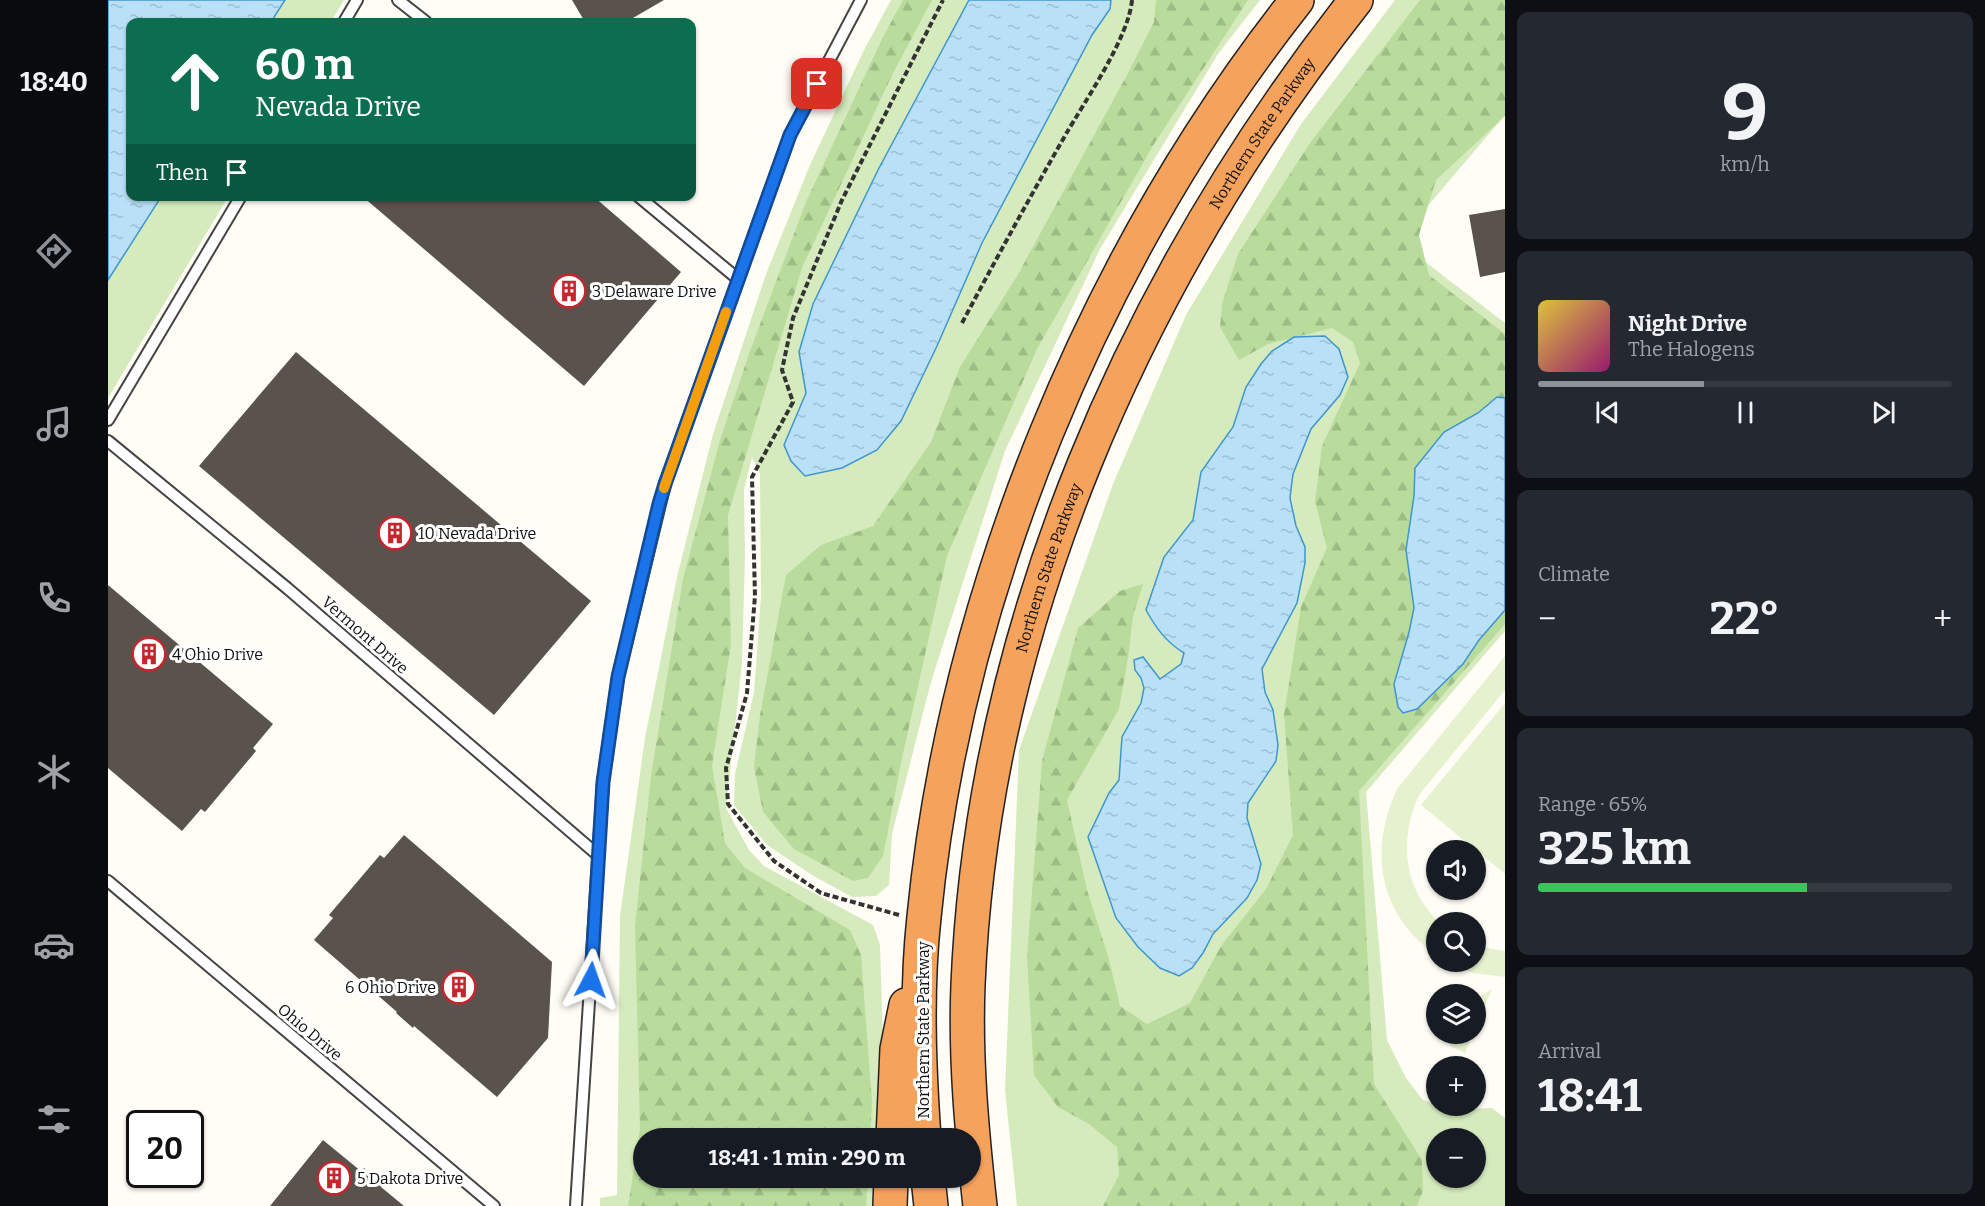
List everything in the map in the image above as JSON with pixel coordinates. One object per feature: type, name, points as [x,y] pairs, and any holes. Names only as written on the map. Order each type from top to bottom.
[{"type":"highway","name":"Northern State Parkway","points":[[923,1128],[920,1008],[923,921],[943,777],[958,704],[1002,554],[1057,410],[1124,268],[1161,203],[1245,71],[1297,0]]},
{"type":"highway","name":"Northern State Parkway","points":[[980,1206],[968,1067],[968,988],[973,909],[981,832],[996,755],[1013,681],[1035,602],[1088,456],[1119,382],[1159,302],[1202,225],[1273,111],[1356,0]]},
{"type":"highway","points":[[893,1128],[897,1049],[923,921]]},
{"type":"highway","points":[[890,1206],[891,1188]]},
{"type":"highway","points":[[929,1188],[932,1206]]},
{"type":"lane","points":[[346,18],[357,0]]},
{"type":"lane","points":[[398,0],[421,18]]},
{"type":"lane","points":[[576,1206],[603,782],[618,677],[665,484],[738,279],[790,135],[861,0]]},
{"type":"lane","points":[[108,420],[239,201]]},
{"type":"lane","points":[[644,201],[738,279]]},
{"type":"lane","name":"Vermont Drive","points":[[108,441],[287,588],[599,856]]},
{"type":"lane","name":"Ohio Drive","points":[[108,881],[494,1206]]},
{"type":"path","points":[[923,921],[821,893],[774,861],[728,804],[726,768],[747,693],[755,596],[752,477],[793,402],[782,369],[793,318],[842,200],[943,0]]},
{"type":"path","points":[[962,323],[1012,228],[1108,61],[1131,15],[1132,0]]},
{"type":"green space","points":[[285,0],[344,0],[333,18],[274,18]]},
{"type":"green space","points":[[891,0],[1260,0],[1218,54],[1100,249],[1005,451],[931,682],[892,834],[889,885],[876,896],[852,897],[812,875],[767,845],[734,805],[735,774],[754,692],[761,596],[760,474],[752,457],[744,490],[742,663],[726,808],[749,850],[764,866],[873,925],[880,945],[886,1128],[633,1128],[633,1188],[883,1188],[882,1206],[600,1206],[600,1198],[617,1195],[620,916],[645,738],[677,577],[713,434],[766,274],[810,165],[864,50]]},
{"type":"green space","points":[[903,0],[932,0],[892,75],[802,268],[728,515],[731,644],[712,766],[725,843],[745,868],[850,930],[861,955],[872,1102],[871,1128],[640,1128],[635,926],[651,776],[683,579],[720,440],[750,351],[806,202],[882,39]]},
{"type":"green space","points":[[1156,0],[1248,0],[1154,144],[1037,349],[947,556],[902,758],[883,856],[868,878],[853,881],[794,849],[763,812],[754,767],[760,715],[786,575],[821,545],[873,526],[931,442],[960,367],[1017,276],[1154,22]]},
{"type":"green space","points":[[1395,0],[1505,0],[1505,115],[1398,241],[1505,323],[1505,631],[1366,792],[1387,1040],[1406,1078],[1422,1099],[1426,1101],[1426,1116],[1486,1116],[1486,1108],[1492,1108],[1505,1118],[1505,1206],[1017,1206],[1005,1090],[1019,750],[1113,484],[1186,315],[1301,124]]},
{"type":"green space","points":[[1420,0],[1505,0],[1505,116],[1436,180],[1419,235],[1429,275],[1505,334],[1505,398],[1497,397],[1478,413],[1444,432],[1415,468],[1414,495],[1406,550],[1414,607],[1394,684],[1398,707],[1403,713],[1463,663],[1505,610],[1505,624],[1359,791],[1374,1084],[1422,1160],[1423,1191],[1417,1206],[1103,1206],[1119,1175],[1117,1147],[1089,1124],[1058,1107],[1034,1075],[1027,957],[1042,761],[1078,628],[1120,591],[1143,584],[1133,616],[1119,709],[1067,800],[1087,890],[1108,956],[1120,1006],[1147,1024],[1190,1003],[1221,946],[1266,889],[1293,835],[1284,715],[1301,607],[1327,548],[1315,501],[1322,446],[1360,363],[1353,342],[1332,328],[1268,344],[1239,360],[1220,327],[1222,304],[1238,254],[1310,143]]},
{"type":"green space","points":[[158,201],[226,201],[108,398],[108,280]]},
{"type":"green space","points":[[1505,656],[1505,690],[1419,795],[1413,812],[1407,846],[1408,862],[1418,894],[1430,912],[1426,912],[1426,947],[1402,921],[1391,902],[1384,881],[1383,836],[1397,789]]},
{"type":"green space","points":[[1505,703],[1505,874],[1486,858],[1486,840],[1464,840],[1421,805]]},
{"type":"green space","points":[[1486,948],[1505,951],[1505,977],[1471,972],[1486,972]]},
{"type":"green space","points":[[1492,989],[1486,1003],[1486,993]]},
{"type":"green space","points":[[1449,1044],[1469,1044],[1465,1053]]},
{"type":"green space","points":[[633,1174],[633,1188],[867,1188],[866,1206],[628,1206]]},
{"type":"water","points":[[108,0],[285,0],[274,18],[126,18],[126,201],[158,201],[108,280]]},
{"type":"water","points":[[969,0],[1111,0],[1110,9],[1092,35],[982,243],[901,421],[877,450],[842,468],[805,476],[791,461],[784,445],[806,393],[799,352],[813,304],[878,170]]},
{"type":"water","points":[[1325,336],[1339,349],[1348,377],[1340,395],[1311,429],[1293,474],[1290,498],[1296,526],[1305,547],[1305,563],[1297,603],[1262,669],[1265,692],[1273,710],[1278,745],[1276,761],[1248,803],[1247,818],[1261,864],[1257,880],[1247,898],[1213,934],[1192,968],[1179,976],[1160,968],[1138,947],[1116,918],[1088,837],[1109,793],[1119,780],[1122,737],[1141,703],[1144,688],[1135,670],[1134,660],[1143,657],[1160,679],[1181,664],[1184,653],[1162,634],[1146,610],[1164,557],[1193,520],[1201,472],[1233,427],[1246,387],[1272,351],[1294,337]]},
{"type":"water","points":[[1497,397],[1505,398],[1505,610],[1479,640],[1463,664],[1417,709],[1403,713],[1398,707],[1394,684],[1414,608],[1406,550],[1414,496],[1415,468],[1444,432],[1478,413]]},
{"type":"building","points":[[572,0],[664,0],[633,18],[583,18]]},
{"type":"building","name":"3 Delaware Drive","points":[[368,201],[599,201],[681,272],[584,386]]},
{"type":"building","points":[[1505,209],[1505,272],[1480,277],[1469,215]]},
{"type":"building","name":"10 Nevada Drive","points":[[296,352],[591,601],[494,715],[199,466]]},
{"type":"building","name":"4 Ohio Drive","points":[[108,585],[273,724],[253,748],[256,751],[205,812],[201,809],[182,831],[108,768]]},
{"type":"building","name":"6 Ohio Drive","points":[[404,835],[552,962],[548,1038],[497,1097],[414,1026],[413,1028],[314,940],[333,918],[329,915],[380,855],[384,858]]},
{"type":"building","name":"5 Dakota Drive","points":[[323,1140],[362,1172],[364,1168],[384,1184],[381,1187],[404,1206],[270,1206]]},
{"type":"slow traffic","points":[[664,488],[726,312]]},
{"type":"place","name":"3 Delaware Drive","points":[[569,291]]},
{"type":"place","name":"10 Nevada Drive","points":[[395,533]]},
{"type":"place","name":"4 Ohio Drive","points":[[149,654]]},
{"type":"place","name":"6 Ohio Drive","points":[[459,987]]},
{"type":"place","name":"5 Dakota Drive","points":[[334,1178]]},
{"type":"route","points":[[591,980],[603,782],[618,677],[659,504],[790,135],[817,84]]}]
